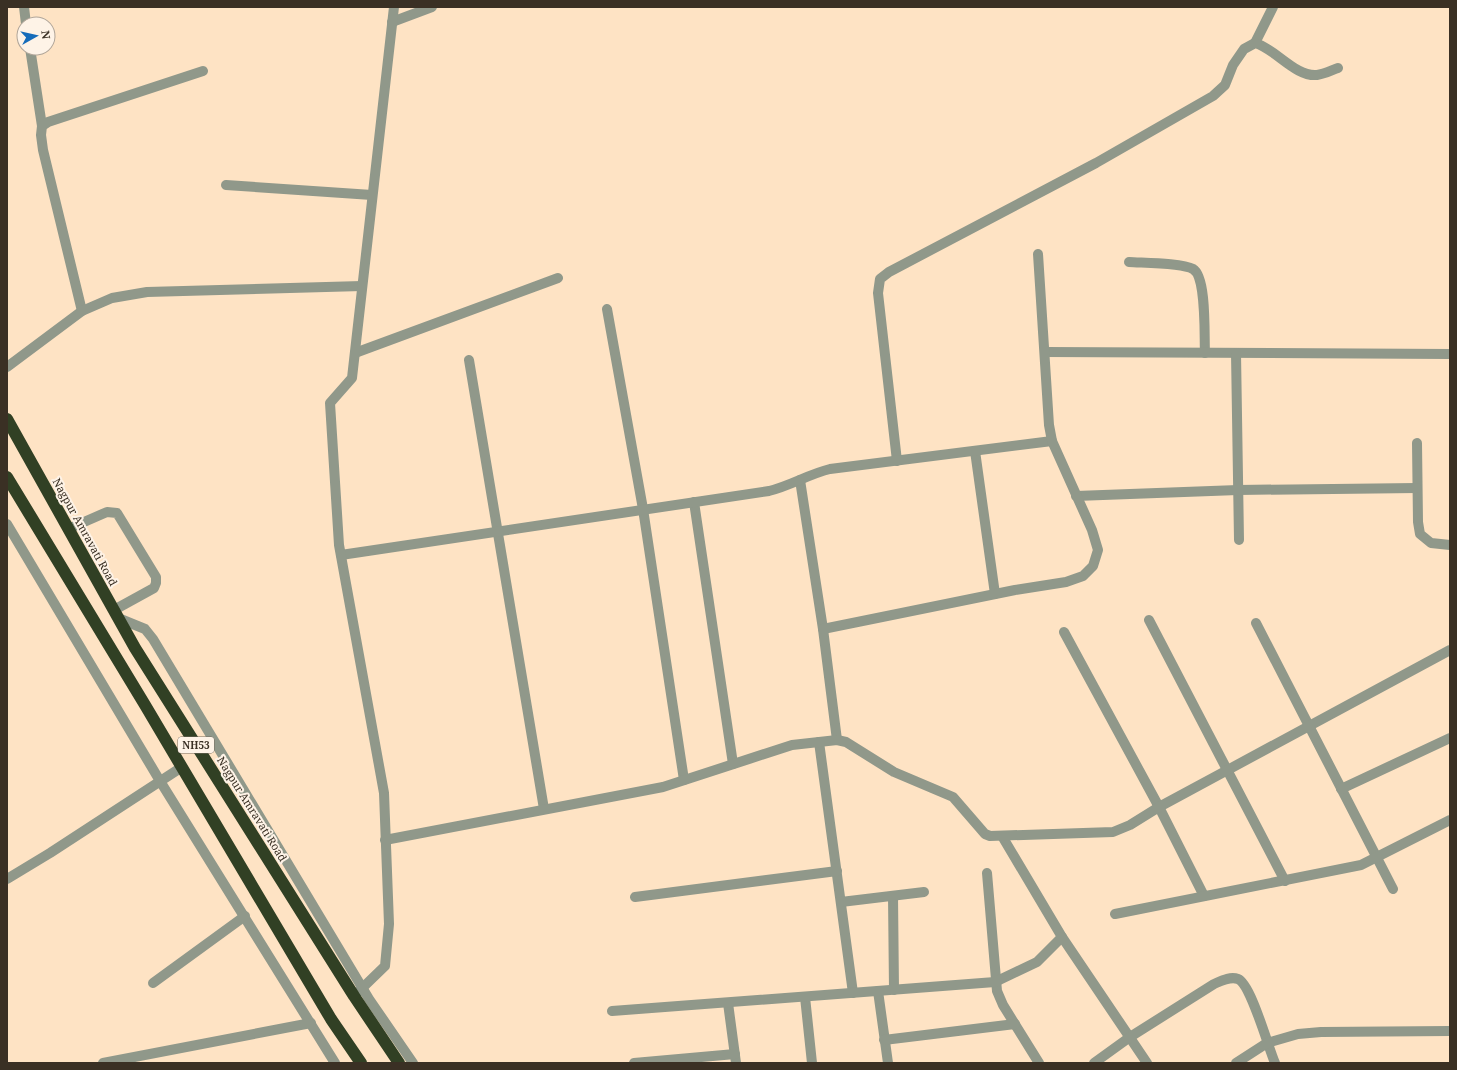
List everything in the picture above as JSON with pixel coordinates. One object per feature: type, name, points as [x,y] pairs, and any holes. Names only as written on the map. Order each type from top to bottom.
[{"type":"highway","name":"Nagpur Amravati Road","points":[[7,419],[135,648],[358,992],[399,1063]]},
{"type":"highway","name":"NH53","points":[[7,477],[182,767],[331,1019],[361,1063]]},
{"type":"street","points":[[358,992],[385,966],[389,924],[384,794],[341,555],[330,403],[352,378],[394,7]]},
{"type":"street","points":[[392,22],[432,7]]},
{"type":"street","points":[[897,461],[878,293],[880,279],[889,272],[1096,162],[1212,96],[1225,85],[1233,65],[1244,49],[1255,43],[1273,7]]},
{"type":"street","points":[[1255,43],[1266,46],[1304,74],[1318,75],[1338,68]]},
{"type":"street","points":[[31,56],[42,126],[41,135],[43,150],[82,311]]},
{"type":"street","points":[[42,126],[48,122],[203,72]]},
{"type":"street","points":[[226,185],[372,195]]},
{"type":"street","points":[[823,629],[995,594],[1066,582],[1083,576],[1093,566],[1098,550],[1092,530],[1052,441],[1049,425],[1038,254]]},
{"type":"street","points":[[1129,262],[1184,266],[1194,270],[1200,277],[1202,288],[1205,353]]},
{"type":"street","points":[[354,353],[558,278]]},
{"type":"street","points":[[7,367],[82,311],[112,298],[148,292],[362,286]]},
{"type":"street","points":[[607,309],[643,509],[684,780]]},
{"type":"street","points":[[1044,352],[1450,354]]},
{"type":"street","points":[[1236,353],[1239,540]]},
{"type":"street","points":[[469,360],[544,810]]},
{"type":"street","points":[[341,555],[769,491],[780,489],[830,469],[1052,441]]},
{"type":"street","points":[[1417,443],[1418,522],[1420,534],[1431,543],[1450,545]]},
{"type":"street","points":[[975,451],[995,594]]},
{"type":"street","points":[[800,480],[823,629],[837,740]]},
{"type":"street","points":[[1076,496],[1238,490],[1417,488]]},
{"type":"street","points":[[694,502],[733,764]]},
{"type":"street","points":[[68,529],[107,512],[117,513],[156,578],[156,582],[154,588],[116,614],[145,628],[153,639],[358,992],[413,1063]]},
{"type":"street","points":[[7,524],[160,781],[335,1063]]},
{"type":"street","points":[[1149,620],[1285,881]]},
{"type":"street","points":[[1256,624],[1393,889]]},
{"type":"street","points":[[1064,632],[1159,807],[1204,896]]},
{"type":"street","points":[[385,840],[663,786],[792,745],[837,740],[846,742],[894,772],[953,797],[985,834],[990,836],[1113,832],[1130,825],[1159,807],[1450,650]]},
{"type":"street","points":[[1341,789],[1450,738]]},
{"type":"street","points":[[819,742],[853,993]]},
{"type":"street","points":[[7,879],[50,853],[182,767]]},
{"type":"street","points":[[1115,914],[1361,865],[1450,820]]},
{"type":"street","points":[[1002,836],[1062,937],[1147,1063]]},
{"type":"street","points":[[635,897],[836,872]]},
{"type":"street","points":[[987,873],[995,982],[999,998],[1039,1063]]},
{"type":"street","points":[[841,902],[924,892]]},
{"type":"street","points":[[893,896],[894,990]]},
{"type":"street","points":[[153,983],[245,916]]},
{"type":"street","points":[[612,1011],[995,982],[1036,962],[1062,937]]},
{"type":"street","points":[[1094,1063],[1130,1037],[1214,984],[1223,980],[1234,978],[1239,979],[1245,985],[1252,998],[1275,1063]]},
{"type":"street","points":[[878,991],[888,1063]]},
{"type":"street","points":[[804,997],[812,1063]]},
{"type":"street","points":[[634,1063],[736,1059],[728,1002]]},
{"type":"street","points":[[103,1063],[311,1023]]},
{"type":"street","points":[[884,1040],[1015,1024]]},
{"type":"street","points":[[1236,1063],[1267,1043],[1298,1034],[1321,1032],[1450,1031]]}]
